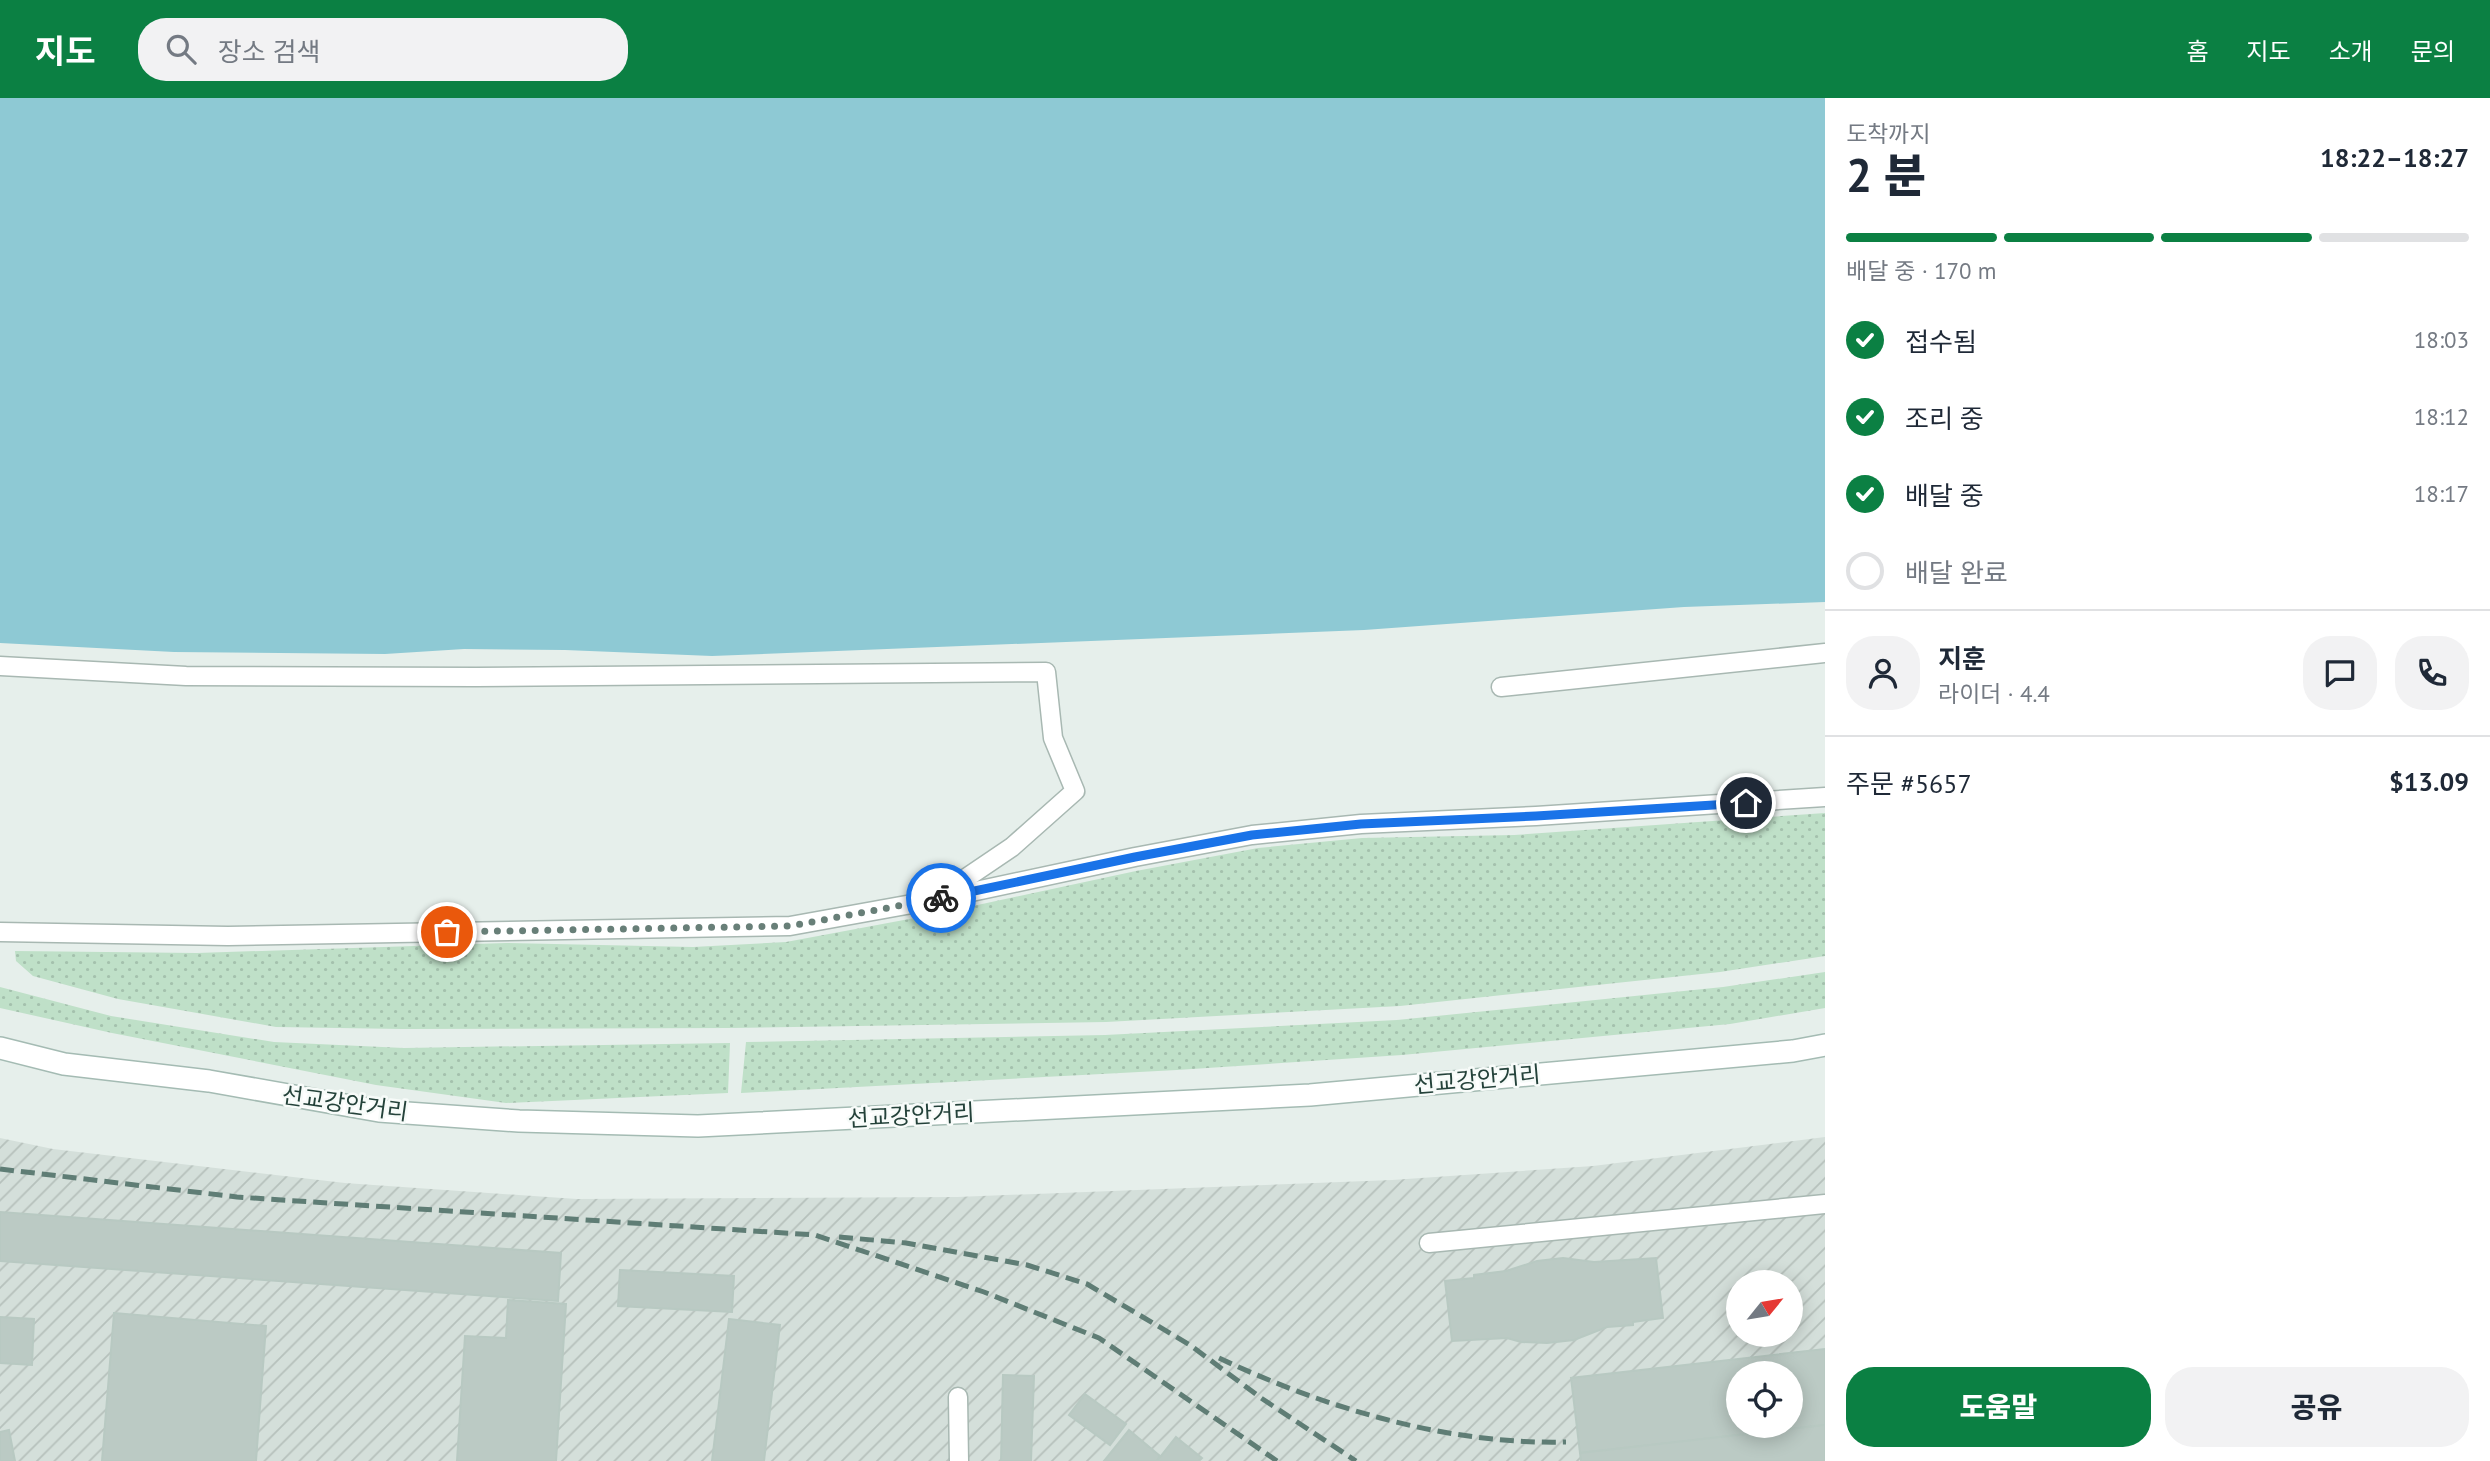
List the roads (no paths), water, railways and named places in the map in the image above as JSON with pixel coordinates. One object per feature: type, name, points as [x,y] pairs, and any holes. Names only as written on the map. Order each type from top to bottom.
[{"type":"main road","name":"선교강안거리","points":[[0,1048],[64,1064],[209,1081],[379,1111],[519,1121],[698,1126],[1310,1095],[1793,1051],[1825,1045]]},
{"type":"lane","points":[[1501,687],[1825,653]]},
{"type":"lane","points":[[0,666],[186,676],[476,677],[1046,672],[1053,738],[1075,791],[1012,847],[934,900]]},
{"type":"lane","points":[[0,932],[228,936],[790,926],[934,900],[1252,835],[1361,824],[1536,816],[1825,797]]},
{"type":"lane","points":[[1429,1243],[1825,1204]]},
{"type":"lane","points":[[958,1397],[959,1461]]},
{"type":"water","points":[[0,98],[1825,98],[1825,602],[1684,607],[1364,630],[712,656],[464,649],[385,654],[174,652],[0,643]]},
{"type":"railway","points":[[0,1169],[237,1197],[815,1235],[984,1292],[1099,1338],[1277,1461]]},
{"type":"railway","points":[[839,1237],[906,1243],[1027,1265],[1087,1284],[1190,1345],[1261,1398],[1356,1461]]},
{"type":"railway","points":[[1219,1358],[1301,1393],[1388,1420],[1476,1437],[1566,1442]]}]
